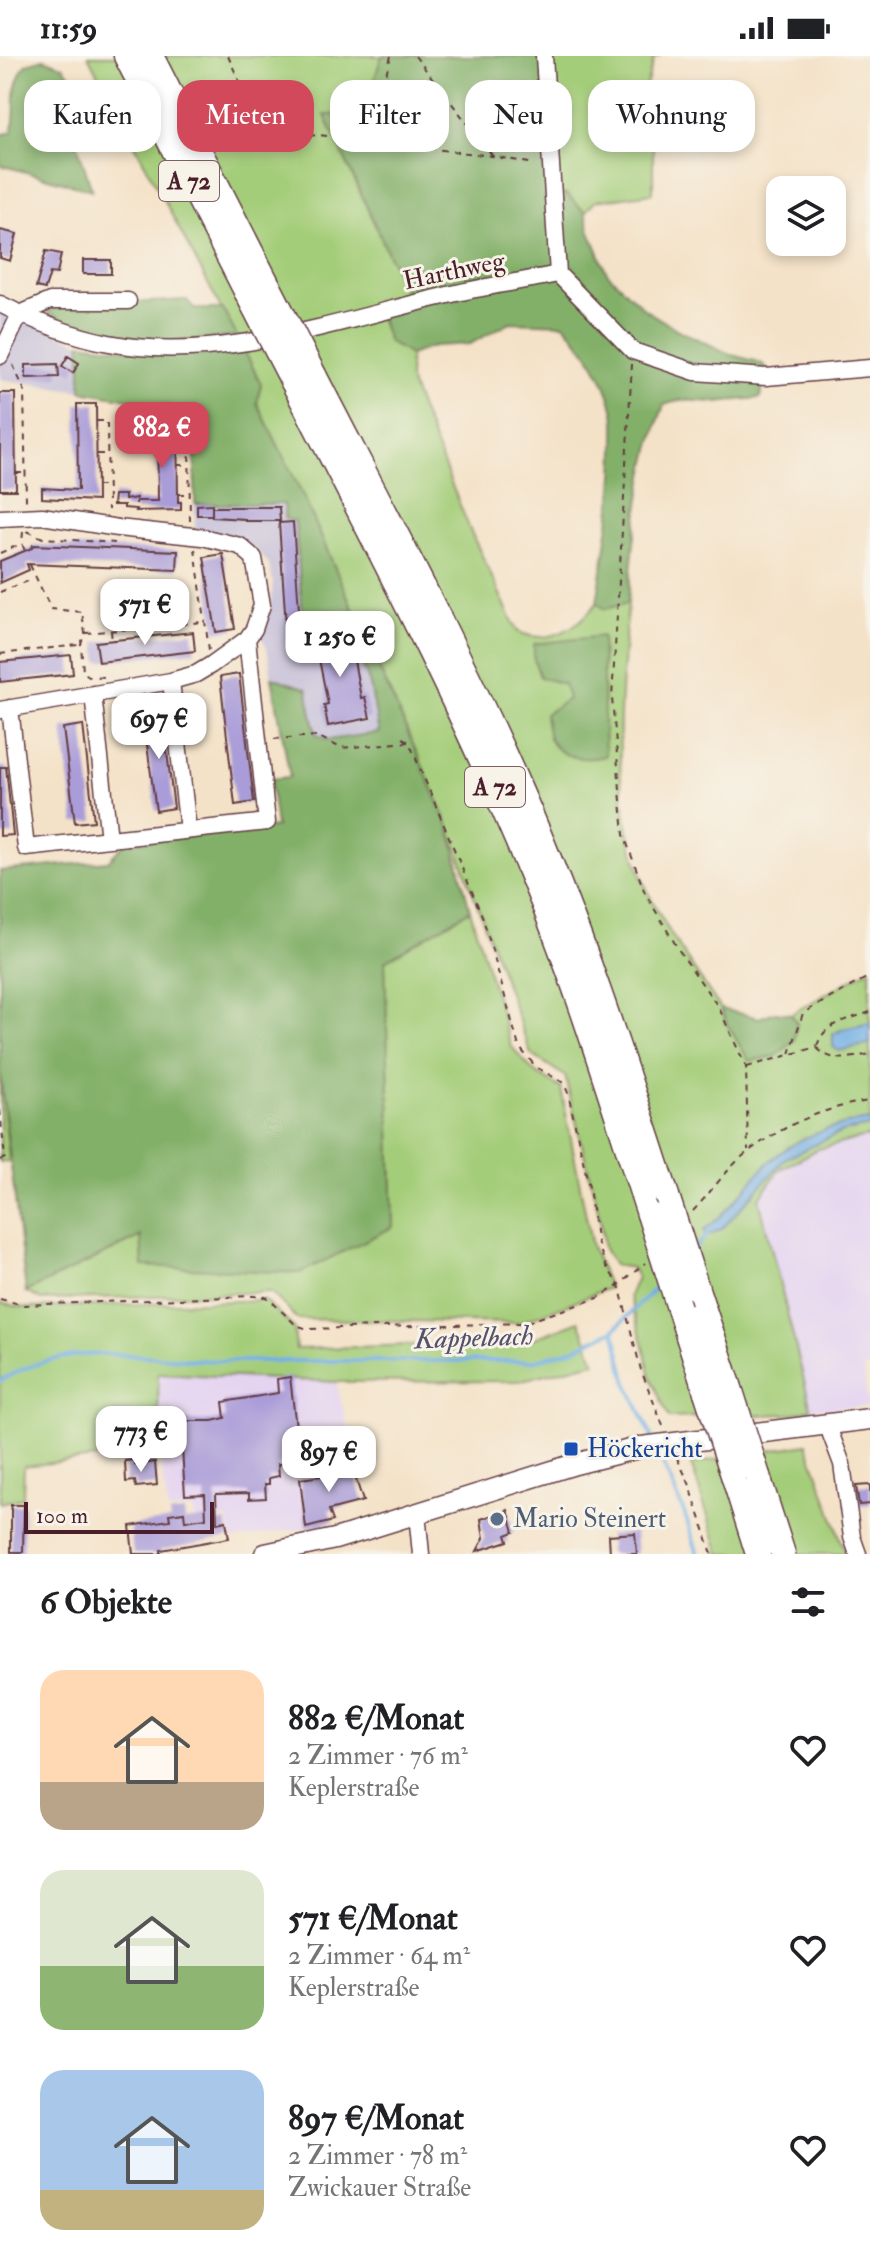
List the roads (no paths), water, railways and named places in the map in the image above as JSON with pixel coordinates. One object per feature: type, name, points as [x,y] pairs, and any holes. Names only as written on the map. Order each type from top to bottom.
[{"type":"highway","name":"A 72","points":[[126,56],[440,621],[521,793],[558,880],[605,1007],[697,1289],[718,1388],[746,1477],[783,1554]]},
{"type":"highway","name":"A 72","points":[[151,56],[258,290]]},
{"type":"highway","name":"A 72","points":[[303,378],[495,788],[533,879],[581,1007],[679,1308],[718,1388]]},
{"type":"highway","name":"A 72","points":[[746,1477],[758,1554]]},
{"type":"main road","points":[[265,1554],[335,1539],[580,1463],[652,1445],[870,1419]]},
{"type":"street","points":[[544,56],[558,274],[633,351],[695,372],[752,376],[870,368]]},
{"type":"street","name":"Harthweg","points":[[0,304],[20,314],[110,344],[197,348],[246,342],[358,318],[449,294],[558,274]]},
{"type":"street","points":[[2,351],[20,314],[50,301],[128,301]]},
{"type":"street","points":[[14,516],[192,536],[240,546],[254,558],[262,605],[247,639],[196,674],[5,709],[26,848],[267,822],[247,639]]},
{"type":"street","points":[[171,681],[188,830]]},
{"type":"street","points":[[93,694],[109,839]]},
{"type":"street","points":[[827,1424],[842,1464],[852,1537],[858,1554]]},
{"type":"street","points":[[417,1513],[421,1554]]},
{"type":"water","points":[[870,1023],[870,1044],[839,1051],[833,1047],[833,1034]]},
{"type":"water","points":[[870,1120],[870,1126],[842,1132],[786,1158],[722,1229],[706,1237],[704,1230],[722,1215],[778,1154],[802,1139],[843,1125]]},
{"type":"waterway","name":"Kappelbach","points":[[693,1250],[709,1233]]},
{"type":"waterway","name":"Kappelbach","points":[[0,1381],[28,1367],[84,1355],[227,1361],[533,1361],[574,1349],[614,1330],[661,1282]]},
{"type":"waterway","points":[[614,1330],[626,1380],[653,1440]]},
{"type":"waterway","points":[[658,1452],[698,1554]]},
{"type":"place","name":"Höckericht","points":[[571,1449]]},
{"type":"place","name":"Mario Steinert","points":[[497,1519]]}]
